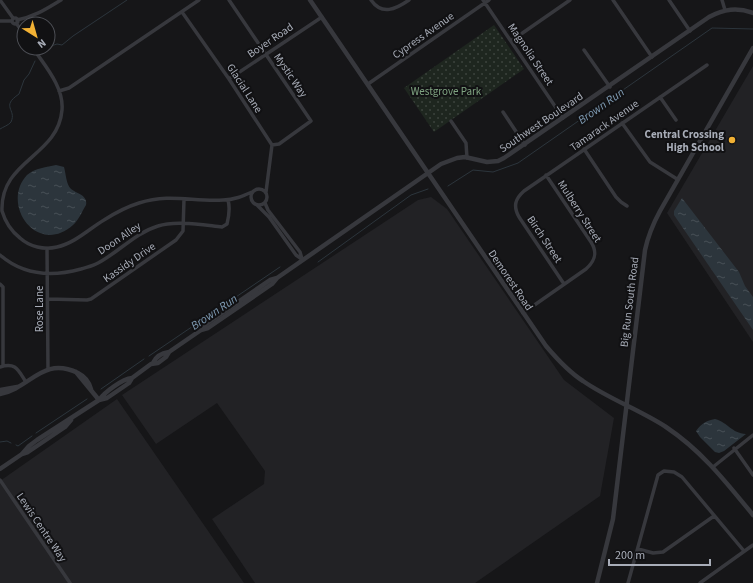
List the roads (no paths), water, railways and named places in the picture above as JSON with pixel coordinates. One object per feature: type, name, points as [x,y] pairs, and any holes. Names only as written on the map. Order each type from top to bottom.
[{"type":"street","points":[[0,0],[14,23],[16,22]]},
{"type":"street","points":[[34,16],[60,0]]},
{"type":"street","points":[[59,91],[69,88],[199,0]]},
{"type":"street","name":"Mystic Way","points":[[230,0],[311,121],[279,144],[272,145]]},
{"type":"street","name":"Demorest Road","points":[[310,0],[540,339],[567,369],[584,381],[664,426],[687,442],[712,467],[753,515]]},
{"type":"street","points":[[371,0],[379,8],[384,10],[392,10],[408,0]]},
{"type":"street","name":"Cypress Avenue","points":[[368,84],[484,2],[489,0]]},
{"type":"street","points":[[511,41],[570,0]]},
{"type":"street","points":[[613,0],[652,57]]},
{"type":"street","points":[[669,0],[690,31]]},
{"type":"street","points":[[722,0],[725,10]]},
{"type":"street","name":"Magnolia Street","points":[[484,2],[563,119]]},
{"type":"street","name":"Southwest Boulevard","points":[[0,469],[22,454],[37,440],[62,423],[71,420],[99,400],[107,398],[153,363],[158,363],[166,357],[169,352],[201,330],[208,328],[272,284],[277,278],[449,160],[467,158],[481,162],[498,161],[510,155],[610,87],[709,17],[725,10],[738,9],[753,13]]},
{"type":"street","name":"Glacial Lane","points":[[182,12],[229,79],[272,145]]},
{"type":"street","name":"Boyer Road","points":[[229,79],[322,17]]},
{"type":"street","points":[[0,21],[12,19]]},
{"type":"street","name":"Big Run South Road","points":[[597,583],[612,526],[645,250],[653,225],[677,179],[753,48]]},
{"type":"street","points":[[584,50],[610,87]]},
{"type":"street","points":[[12,169],[45,144],[61,119],[62,110],[59,91],[54,78],[39,56]]},
{"type":"street","name":"Tamarack Avenue","points":[[515,203],[524,191],[546,175],[707,65]]},
{"type":"street","points":[[660,97],[676,120]]},
{"type":"street","points":[[503,112],[525,144]]},
{"type":"street","points":[[451,121],[466,143],[467,158]]},
{"type":"street","points":[[622,123],[650,162],[677,179]]},
{"type":"street","points":[[272,145],[266,181],[267,198],[265,203],[268,210],[300,252],[303,260]]},
{"type":"street","points":[[584,149],[616,197],[627,206]]},
{"type":"street","points":[[10,173],[4,184],[0,201],[7,223],[15,234],[28,243],[39,248],[47,248],[68,243],[125,208],[155,199],[172,197],[228,200],[241,197],[260,189],[266,181]]},
{"type":"street","name":"Mulberry Street","points":[[546,175],[595,249],[595,258],[591,264],[564,284]]},
{"type":"street","points":[[260,189],[266,192]]},
{"type":"street","points":[[251,200],[252,192]]},
{"type":"street","points":[[241,197],[251,200],[269,217],[296,255],[303,260]]},
{"type":"street","name":"Kassidy Drive","points":[[48,300],[91,299],[176,240],[183,231],[184,198]]},
{"type":"street","name":"Doon Alley","points":[[0,255],[11,264],[30,271],[48,273],[69,272],[98,263],[149,229],[160,225],[183,224],[225,226],[228,224],[228,200]]},
{"type":"street","points":[[257,206],[265,203]]},
{"type":"street","name":"Birch Street","points":[[515,203],[518,217],[564,284]]},
{"type":"street","name":"Rose Lane","points":[[47,248],[48,369]]},
{"type":"street","points":[[0,284],[3,287],[1,327],[2,366],[10,365],[16,368],[26,382]]},
{"type":"street","points":[[523,313],[564,284]]},
{"type":"street","points":[[0,394],[18,387],[48,369],[60,367],[76,372],[99,400]]},
{"type":"street","points":[[0,390],[14,386],[18,387]]},
{"type":"street","points":[[712,467],[734,448],[753,435]]},
{"type":"street","points":[[734,448],[753,475]]},
{"type":"street","points":[[628,583],[660,472],[668,471],[682,477],[744,551]]},
{"type":"street","name":"Lewis Centre Way","points":[[0,480],[70,583]]},
{"type":"street","points":[[638,549],[653,553],[663,552],[714,516]]},
{"type":"street","points":[[700,583],[753,545]]},
{"type":"water","points":[[56,165],[64,167],[69,187],[84,197],[86,205],[79,218],[73,225],[60,233],[47,235],[36,231],[26,223],[20,212],[18,200],[20,187],[27,175],[37,169]]},
{"type":"water","points":[[682,198],[739,272],[745,286],[753,297],[753,330],[674,215],[674,211]]},
{"type":"water","points":[[715,419],[737,432],[746,434],[724,451],[719,453],[715,452],[696,431],[704,423]]},
{"type":"waterway","points":[[56,44],[62,45],[127,0]]},
{"type":"waterway","name":"Brown Run","points":[[448,186],[473,170],[493,172],[518,163],[712,28],[753,29]]},
{"type":"waterway","points":[[0,129],[11,122],[11,102],[13,98],[19,94],[24,80],[29,74],[35,61]]},
{"type":"waterway","name":"Brown Run","points":[[318,262],[411,195],[428,189]]},
{"type":"waterway","name":"Brown Run","points":[[149,356],[280,267]]},
{"type":"waterway","name":"Brown Run","points":[[101,389],[144,359]]},
{"type":"waterway","name":"Brown Run","points":[[36,433],[87,399]]},
{"type":"waterway","name":"Brown Run","points":[[16,445],[18,446],[32,436]]},
{"type":"waterway","name":"Brown Run","points":[[0,442],[7,441],[11,443]]},
{"type":"place","name":"Central Crossing High School","points":[[732,140]]},
{"type":"park label","name":"Westgrove Park","points":[[446,91]]}]
